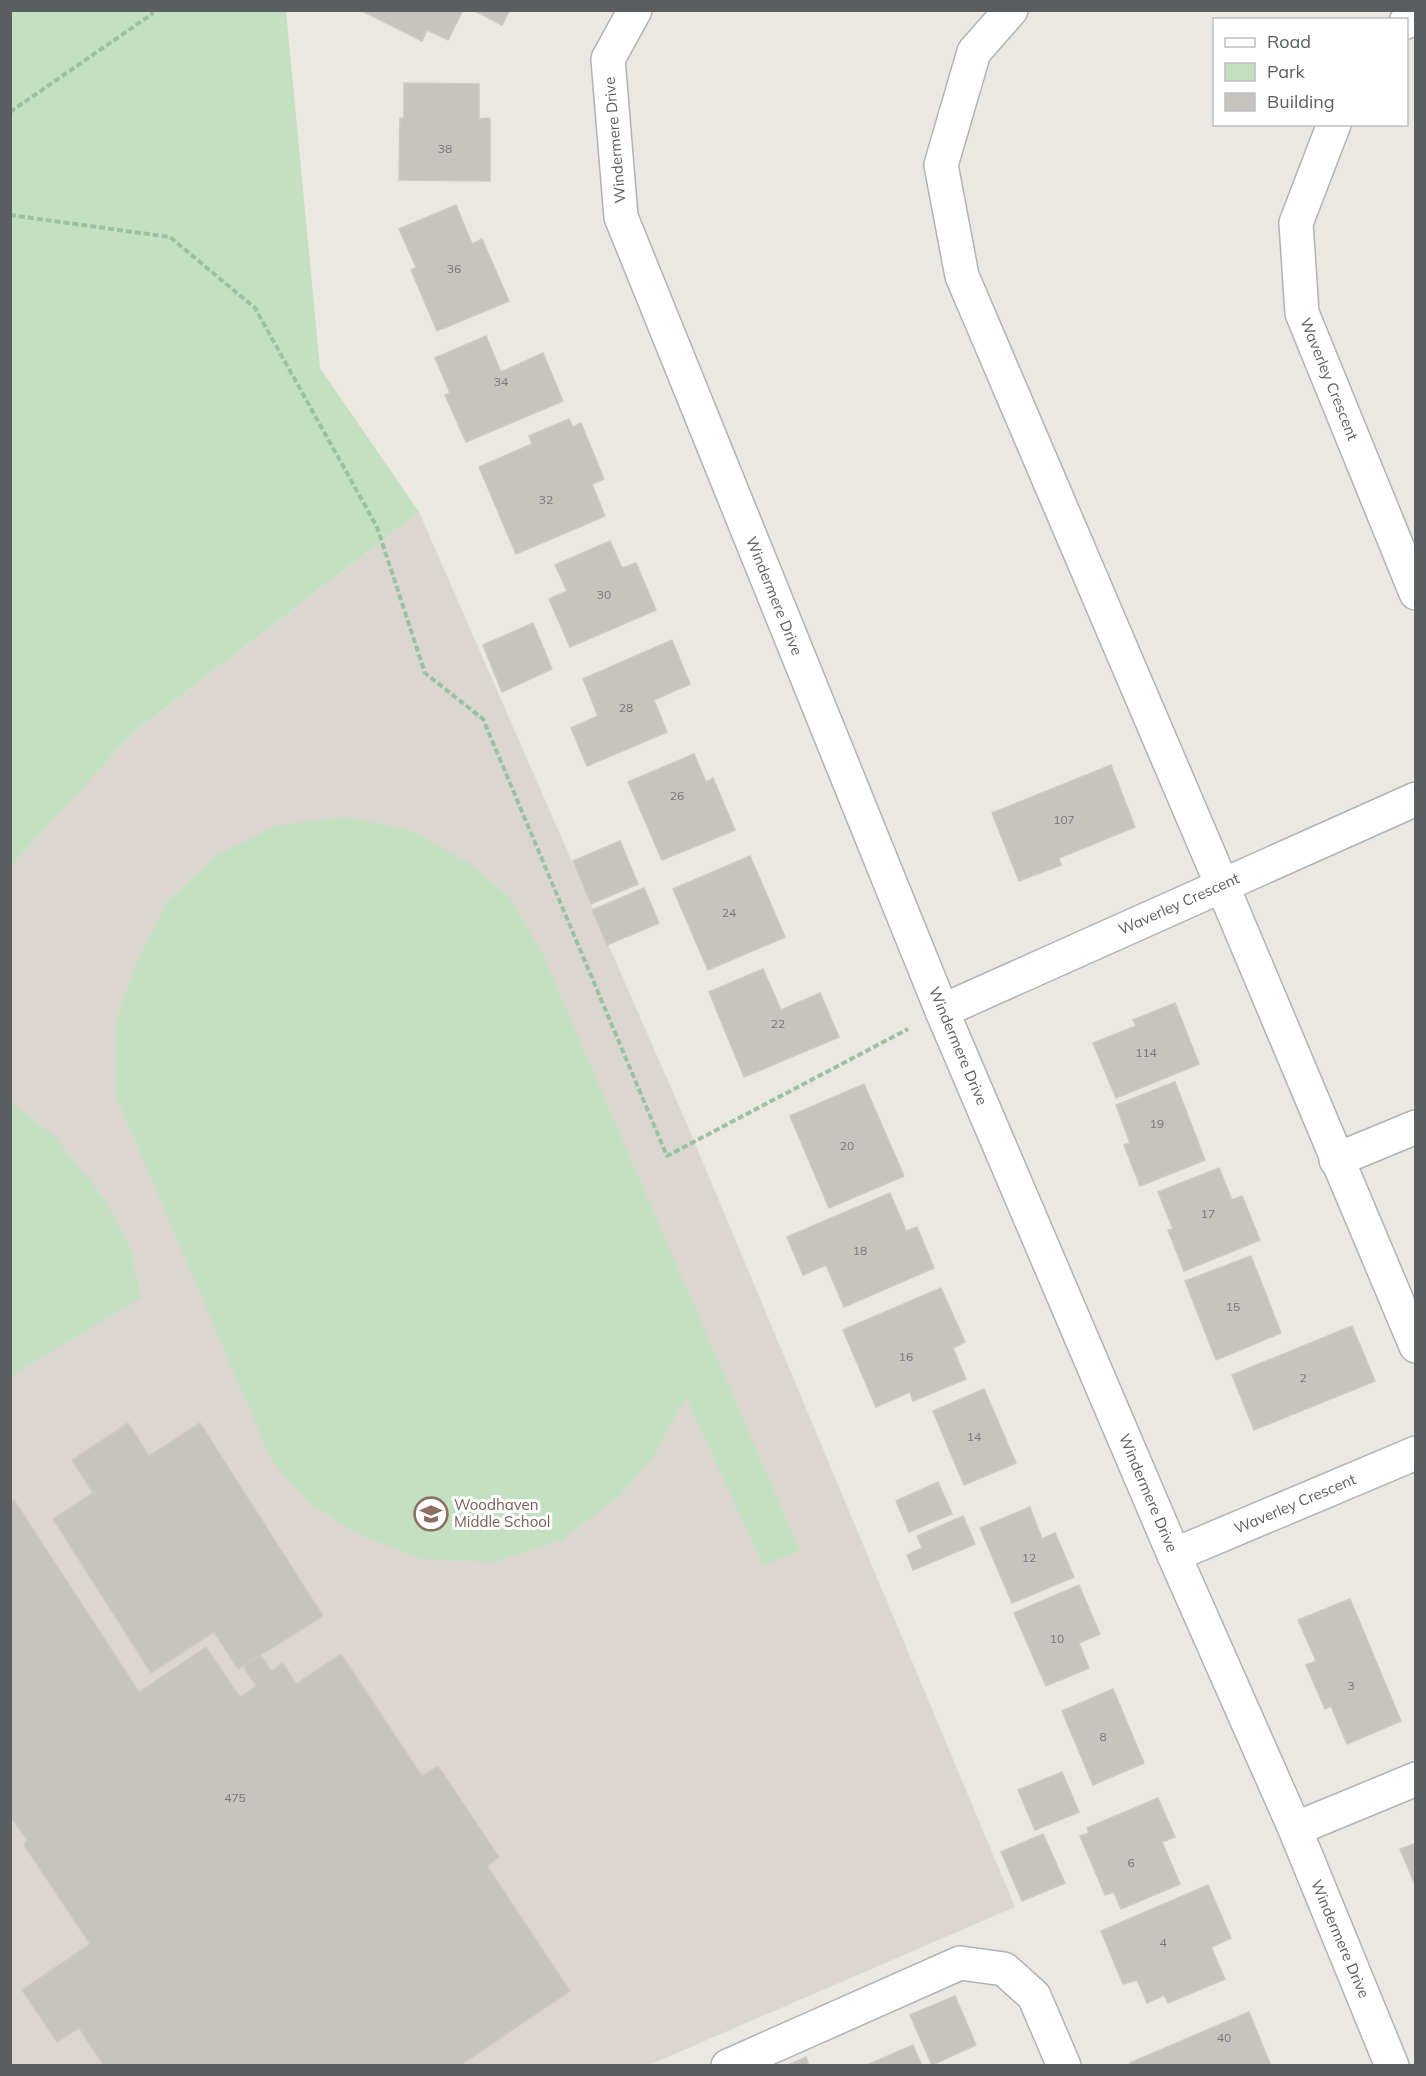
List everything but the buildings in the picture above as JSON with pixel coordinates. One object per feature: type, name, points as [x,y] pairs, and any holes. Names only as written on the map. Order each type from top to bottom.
[{"type":"street","name":"Windermere Drive","points":[[635,10],[608,59],[621,216],[942,1011],[1174,1556],[1294,1830],[1392,2066]]},
{"type":"street","points":[[1011,10],[974,52],[941,165],[962,276],[1416,1346]]},
{"type":"street","name":"Waverley Crescent","points":[[1333,126],[1296,223],[1302,313],[1416,593]]},
{"type":"street","name":"Waverley Crescent","points":[[942,1011],[1416,799]]},
{"type":"street","points":[[1336,1160],[1416,1127]]},
{"type":"street","name":"Waverley Crescent","points":[[1174,1556],[1416,1453]]},
{"type":"street","points":[[1294,1830],[1416,1779]]},
{"type":"street","points":[[728,2066],[960,1963],[1004,1969],[1034,1996],[1064,2066]]},
{"type":"path","points":[[10,112],[152,14],[152,10]]},
{"type":"path","points":[[10,215],[170,237],[255,308],[377,527],[425,673],[483,719],[667,1155],[942,1011]]},
{"type":"shaded area","name":"Woodhaven Middle School","points":[[419,512],[686,1122],[1015,1907],[649,2065],[11,2065],[10,865],[135,731]]},
{"type":"green space","points":[[11,10],[286,11],[320,368],[419,512],[135,731],[11,865]]},
{"type":"green space","points":[[344,817],[410,830],[469,863],[510,898],[542,953],[800,1551],[763,1565],[686,1397],[654,1455],[619,1496],[562,1540],[494,1562],[422,1559],[356,1533],[308,1502],[271,1459],[116,1096],[115,1023],[137,961],[168,901],[217,855],[277,825]]},
{"type":"green space","points":[[11,1102],[55,1137],[104,1199],[131,1250],[141,1298],[11,1376]]},
{"type":"place","name":"Woodhaven Middle School","points":[[431,1514]]}]
